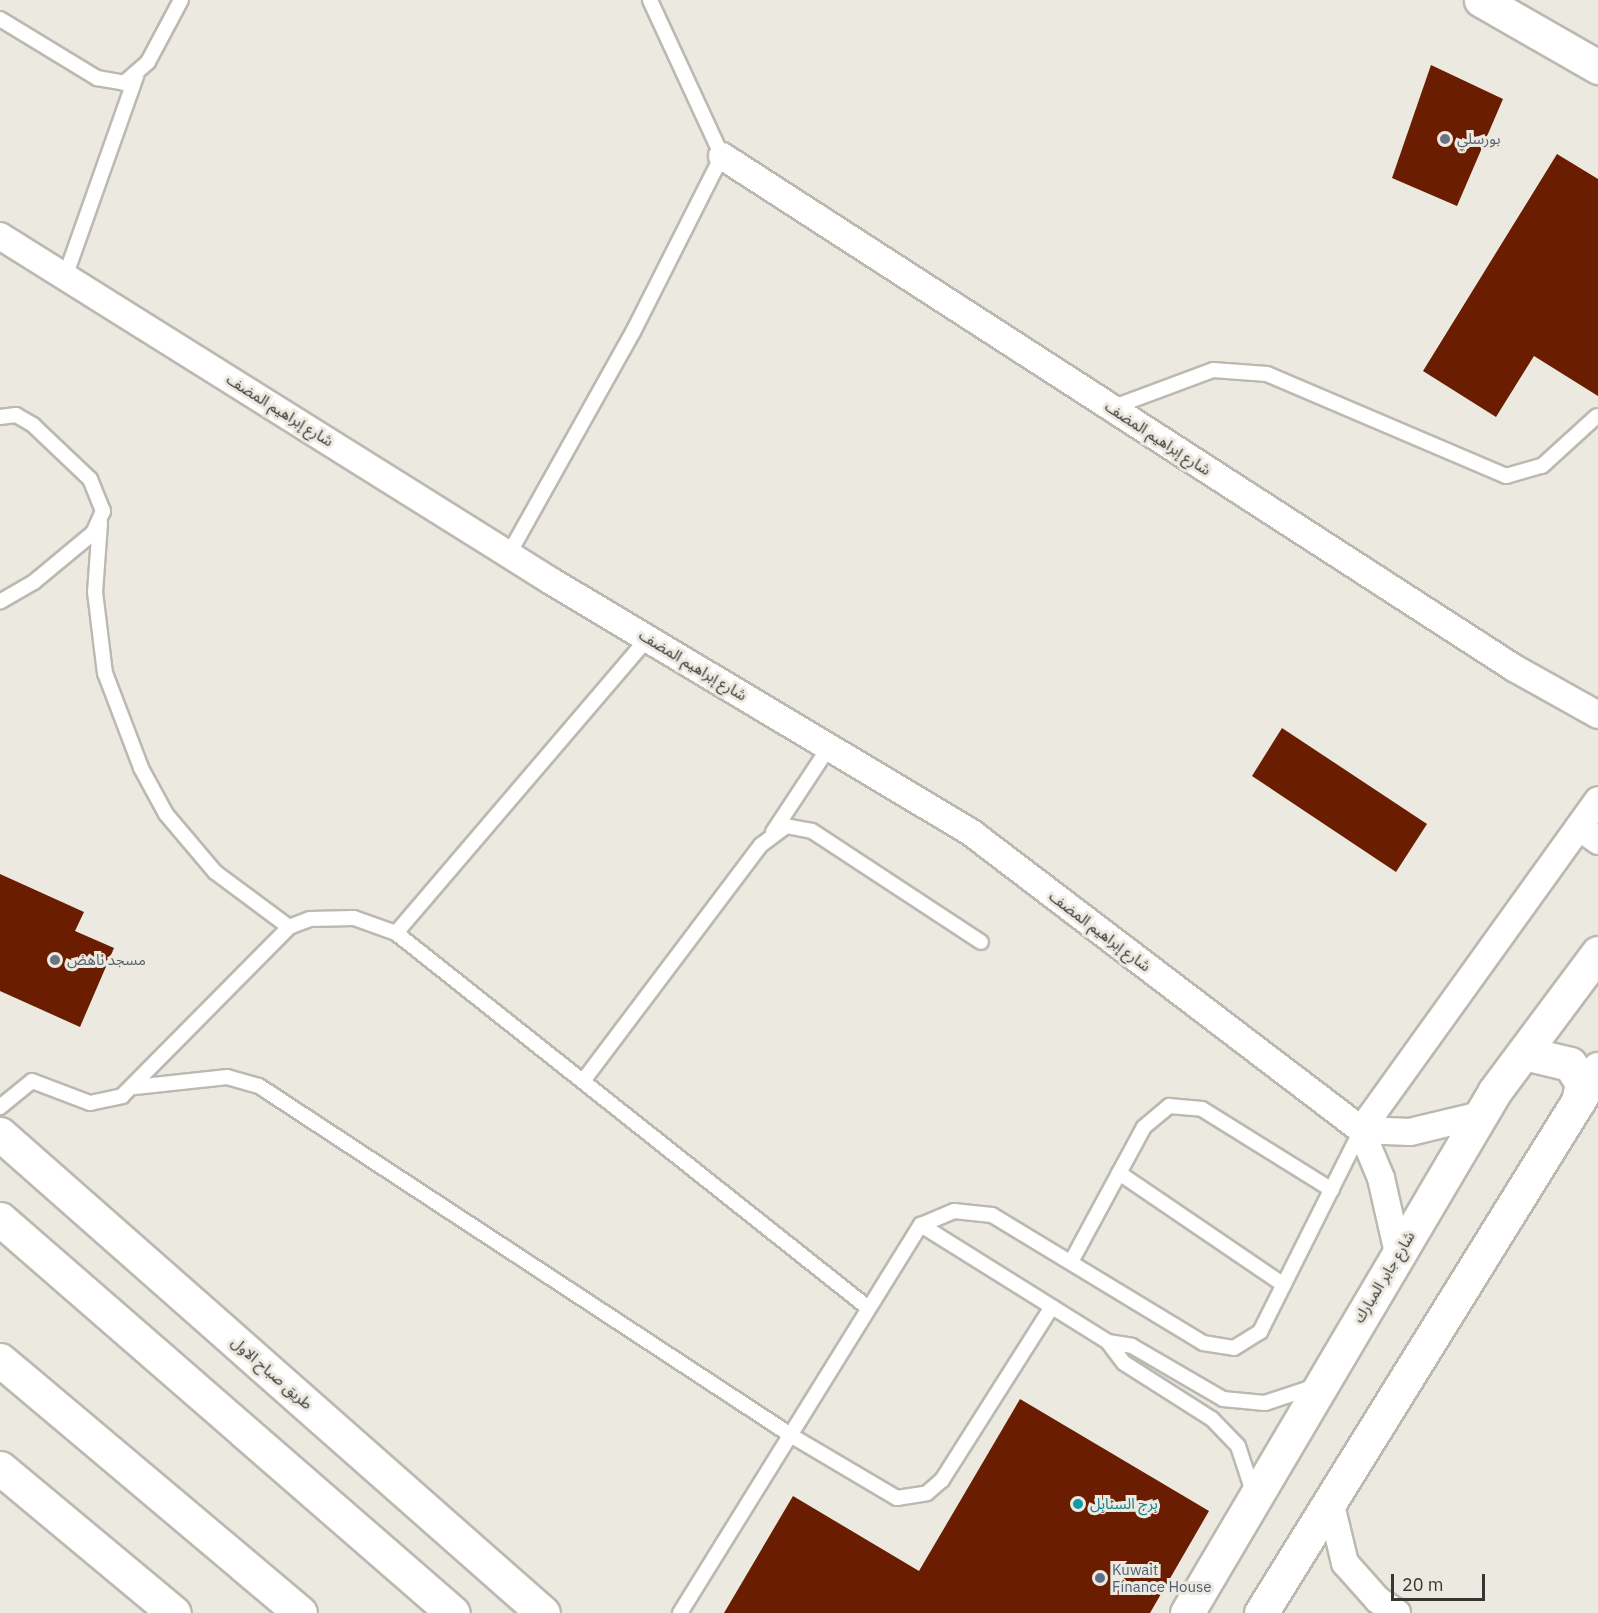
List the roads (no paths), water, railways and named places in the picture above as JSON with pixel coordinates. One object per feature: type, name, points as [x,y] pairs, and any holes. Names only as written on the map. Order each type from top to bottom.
[{"type":"main road","points":[[1481,0],[1598,67]]},
{"type":"main road","name":"شارع جابر المبارك","points":[[1187,1613],[1481,1115],[1598,953]]},
{"type":"main road","points":[[1524,1053],[1570,1064],[1582,1083],[1578,1101]]},
{"type":"main road","points":[[1261,1613],[1598,1069]]},
{"type":"main road","name":"طريق صباح الاول","points":[[0,1134],[543,1613]]},
{"type":"main road","points":[[0,1219],[453,1613]]},
{"type":"main road","points":[[0,1360],[300,1613]]},
{"type":"main road","points":[[2,1471],[174,1613]]},
{"type":"street","name":"شارع إبراهيم المضف","points":[[722,156],[1514,668],[1598,716]]},
{"type":"street","name":"شارع إبراهيم المضف","points":[[0,236],[648,638],[973,834],[1361,1130]]},
{"type":"street","points":[[1361,1130],[1588,834],[1598,800]]},
{"type":"street","points":[[1361,1130],[1434,1129],[1481,1115]]},
{"type":"street","points":[[1361,1130],[1381,1178],[1398,1253]]},
{"type":"street","points":[[1330,1502],[1345,1563],[1381,1609]]},
{"type":"lane","points":[[65,277],[136,76],[181,0]]},
{"type":"lane","points":[[510,552],[633,332],[722,156],[650,0]]},
{"type":"lane","points":[[0,19],[97,78],[112,84],[136,76]]},
{"type":"lane","points":[[1111,408],[1213,370],[1266,374],[1506,476],[1542,466],[1597,416]]},
{"type":"lane","points":[[0,417],[26,418],[90,479],[102,499],[95,592],[105,673],[132,750],[166,814],[215,872],[289,927]]},
{"type":"lane","points":[[0,602],[34,582],[100,523]]},
{"type":"lane","points":[[396,933],[648,638]]},
{"type":"lane","points":[[583,1081],[772,833],[829,747]]},
{"type":"lane","points":[[772,833],[786,826],[812,831],[981,942]]},
{"type":"lane","points":[[0,1107],[33,1081],[90,1102],[114,1099],[135,1087],[289,927],[332,916],[376,923],[396,933],[867,1307]]},
{"type":"lane","points":[[135,1087],[227,1077],[259,1086],[792,1436],[887,1494],[908,1499],[927,1493],[942,1480],[1052,1307]]},
{"type":"lane","points":[[1071,1262],[1151,1118],[1169,1106],[1191,1105],[1332,1190]]},
{"type":"lane","points":[[680,1613],[792,1436],[867,1307],[921,1225],[954,1211],[992,1215],[1223,1350],[1243,1345],[1260,1332],[1361,1130]]},
{"type":"lane","points":[[1119,1173],[1284,1285]]},
{"type":"lane","points":[[921,1225],[1108,1342],[1124,1363],[1227,1431],[1247,1463],[1253,1500]]},
{"type":"lane","points":[[1108,1342],[1132,1346],[1223,1399],[1265,1403],[1323,1381]]},
{"type":"place","name":"بورسلي","points":[[1445,139]]},
{"type":"place","name":"مسجد ناهض","points":[[55,960]]},
{"type":"place","name":"برج السنابل","points":[[1078,1504]]},
{"type":"place","name":"Kuwait Finance House","points":[[1100,1578]]}]
